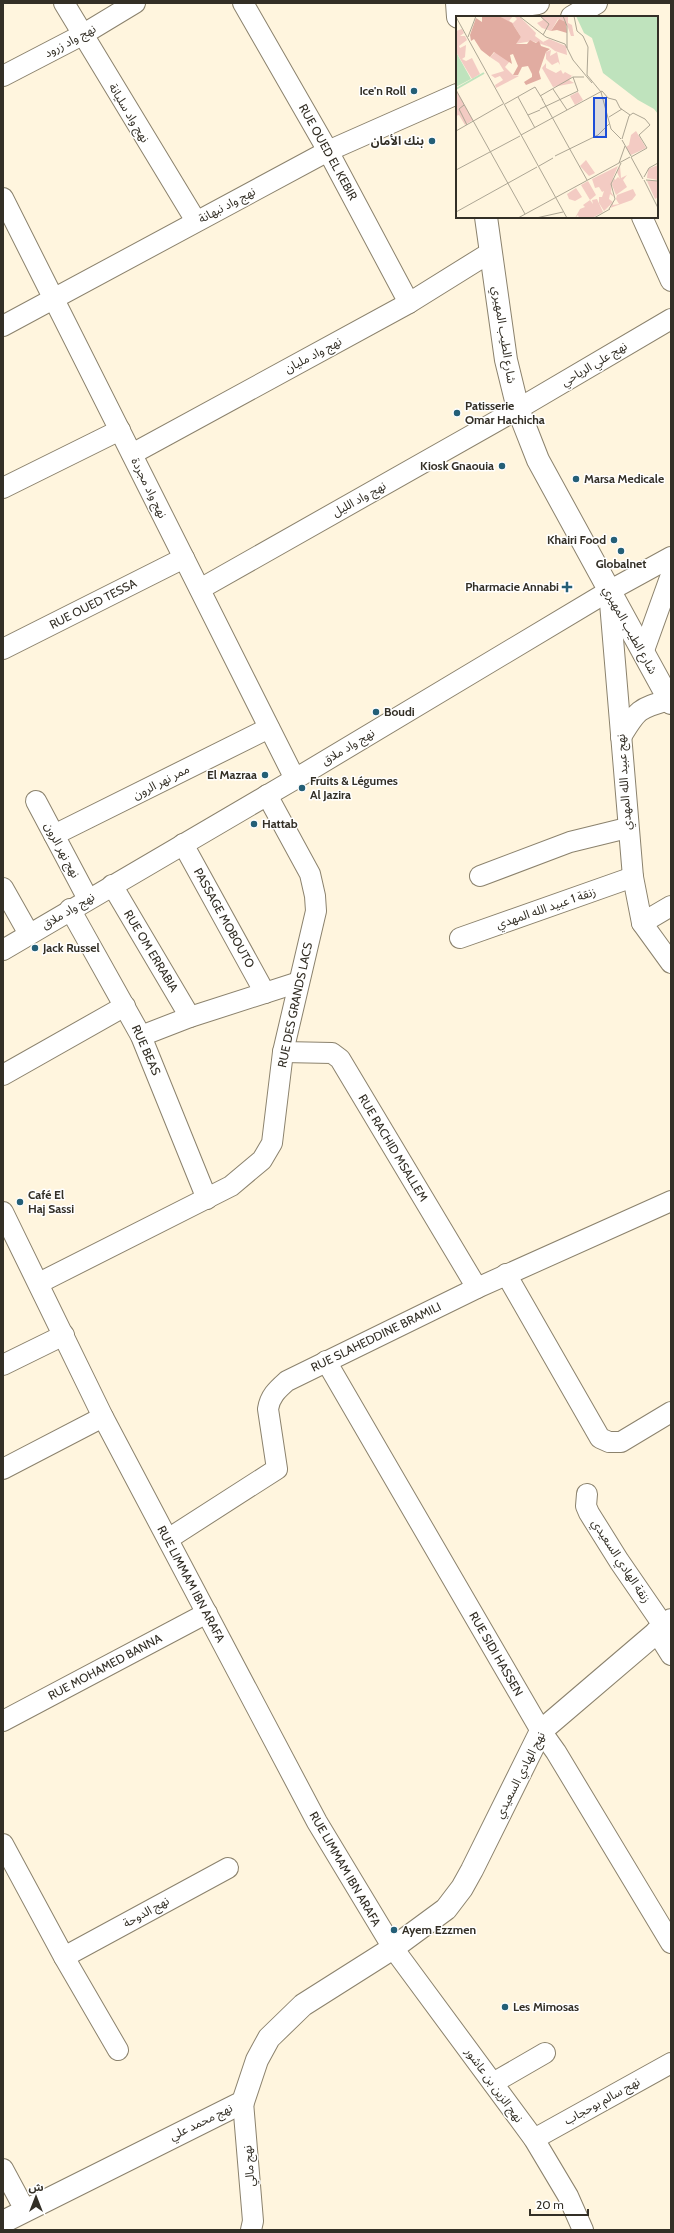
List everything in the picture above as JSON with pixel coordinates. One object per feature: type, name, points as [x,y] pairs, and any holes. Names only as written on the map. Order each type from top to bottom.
[{"type":"street","name":"نهج واد سليانة","points":[[64,3],[196,222]]},
{"type":"street","name":"نهج واد زرود","points":[[3,76],[82,35],[135,3]]},
{"type":"street","name":"RUE OUED EL KEBIR","points":[[243,3],[328,151],[409,303]]},
{"type":"street","points":[[458,10],[503,8],[538,3]]},
{"type":"street","points":[[574,16],[596,3]]},
{"type":"street","name":"نهج واد نبهانة","points":[[3,326],[55,300],[328,151],[456,94]]},
{"type":"street","name":"نهج واد مجردة","points":[[3,198],[295,779]]},
{"type":"street","name":"شارع الطيب المهيري","points":[[486,218],[506,360],[518,409],[538,460],[670,702]]},
{"type":"street","points":[[642,218],[671,281]]},
{"type":"street","name":"نهج واد مليان","points":[[132,454],[409,303],[491,252]]},
{"type":"street","name":"نهج علي الرياحي","points":[[518,409],[671,318]]},
{"type":"street","name":"نهج واد الليل","points":[[200,589],[518,409]]},
{"type":"street","points":[[3,488],[120,430]]},
{"type":"street","name":"نهج واد ملاق","points":[[3,950],[70,909],[295,779],[608,590],[671,557]]},
{"type":"street","name":"RUE OUED TESSA","points":[[3,649],[184,558]]},
{"type":"street","points":[[643,653],[671,575]]},
{"type":"street","name":"نهج عبيد الله المهدي","points":[[608,590],[621,737],[627,828],[633,877],[642,923],[671,963]]},
{"type":"street","points":[[621,737],[642,707],[670,702]]},
{"type":"street","name":"ممر نهر الرون","points":[[54,835],[269,728]]},
{"type":"street","name":"RUE DES GRANDS LACS","points":[[39,1282],[208,1199],[231,1186],[262,1160],[272,1143],[283,1052],[316,911],[314,889],[310,874],[266,795]]},
{"type":"street","name":"نهج نهر الرون","points":[[36,801],[88,899]]},
{"type":"street","points":[[480,876],[570,842],[627,828]]},
{"type":"street","name":"PASSAGE MOBOUTO","points":[[183,844],[265,993]]},
{"type":"street","name":"زنقة 1 عبيد الله المهدي","points":[[460,938],[633,877]]},
{"type":"street","name":"RUE OM ERRABIA","points":[[112,885],[190,1017]]},
{"type":"street","points":[[3,888],[29,934]]},
{"type":"street","points":[[642,923],[671,906]]},
{"type":"street","name":"RUE BEAS","points":[[70,909],[141,1036],[208,1199]]},
{"type":"street","points":[[141,1036],[190,1017],[299,982]]},
{"type":"street","points":[[3,1075],[125,1006]]},
{"type":"street","name":"RUE RACHID MSALLEM","points":[[283,1052],[332,1053],[340,1059],[477,1288]]},
{"type":"street","name":"RUE SLAHEDDINE BRAMILI","points":[[168,1539],[277,1470],[268,1409],[270,1400],[276,1390],[287,1381],[506,1274],[671,1201]]},
{"type":"street","name":"RUE LIMMAM IBN ARAFA","points":[[3,1212],[8,1235],[39,1282],[103,1417],[317,1822],[393,1948]]},
{"type":"street","points":[[506,1274],[600,1438],[609,1442],[621,1442],[671,1412]]},
{"type":"street","points":[[3,1365],[64,1335]]},
{"type":"street","name":"RUE SIDI HASSEN","points":[[326,1361],[541,1731],[556,1752],[671,1943]]},
{"type":"street","points":[[3,1469],[103,1417]]},
{"type":"street","name":"زنقة الهادي السعيدي","points":[[587,1494],[586,1506],[589,1513],[619,1561],[664,1625],[671,1655]]},
{"type":"street","name":"RUE MOHAMED BANNA","points":[[3,1721],[207,1613]]},
{"type":"street","name":"نهج الهادي السعيدي","points":[[393,1948],[446,1909],[462,1888],[541,1731],[664,1625]]},
{"type":"street","points":[[3,1844],[64,1957],[118,2050]]},
{"type":"street","name":"نهج الدوحة","points":[[64,1957],[228,1868]]},
{"type":"street","name":"نهج الزين بن عاشور","points":[[393,1948],[534,2139],[568,2196],[583,2230]]},
{"type":"street","name":"نهج محمد علي","points":[[3,2222],[243,2102],[257,2060],[269,2038],[303,2006],[393,1948]]},
{"type":"street","points":[[493,2084],[545,2053]]},
{"type":"street","name":"نهج سالم بوحجاب","points":[[534,2139],[671,2063]]},
{"type":"street","name":"نهج مالي","points":[[243,2102],[253,2221],[252,2230]]},
{"type":"street","points":[[3,2169],[26,2210]]},
{"type":"place","name":"Ice'n Roll","points":[[414,91]]},
{"type":"place","name":"بنك الأمان","points":[[432,141]]},
{"type":"place","name":"Patisserie Omar Hachicha","points":[[457,413]]},
{"type":"place","name":"Kiosk Gnaouia","points":[[502,466]]},
{"type":"place","name":"Marsa Medicale","points":[[576,479]]},
{"type":"place","name":"Khairi Food","points":[[614,540]]},
{"type":"place","name":"Globalnet","points":[[621,551]]},
{"type":"place","name":"Pharmacie Annabi","points":[[567,587]]},
{"type":"place","name":"Boudi","points":[[376,712]]},
{"type":"place","name":"El Mazraa","points":[[265,775]]},
{"type":"place","name":"Fruits & Légumes Al Jazira","points":[[302,788]]},
{"type":"place","name":"Hattab","points":[[254,824]]},
{"type":"place","name":"Jack Russel","points":[[35,948]]},
{"type":"place","name":"Café El Haj Sassi","points":[[20,1202]]},
{"type":"place","name":"Ayem Ezzmen","points":[[394,1930]]},
{"type":"place","name":"Les Mimosas","points":[[505,2007]]}]
